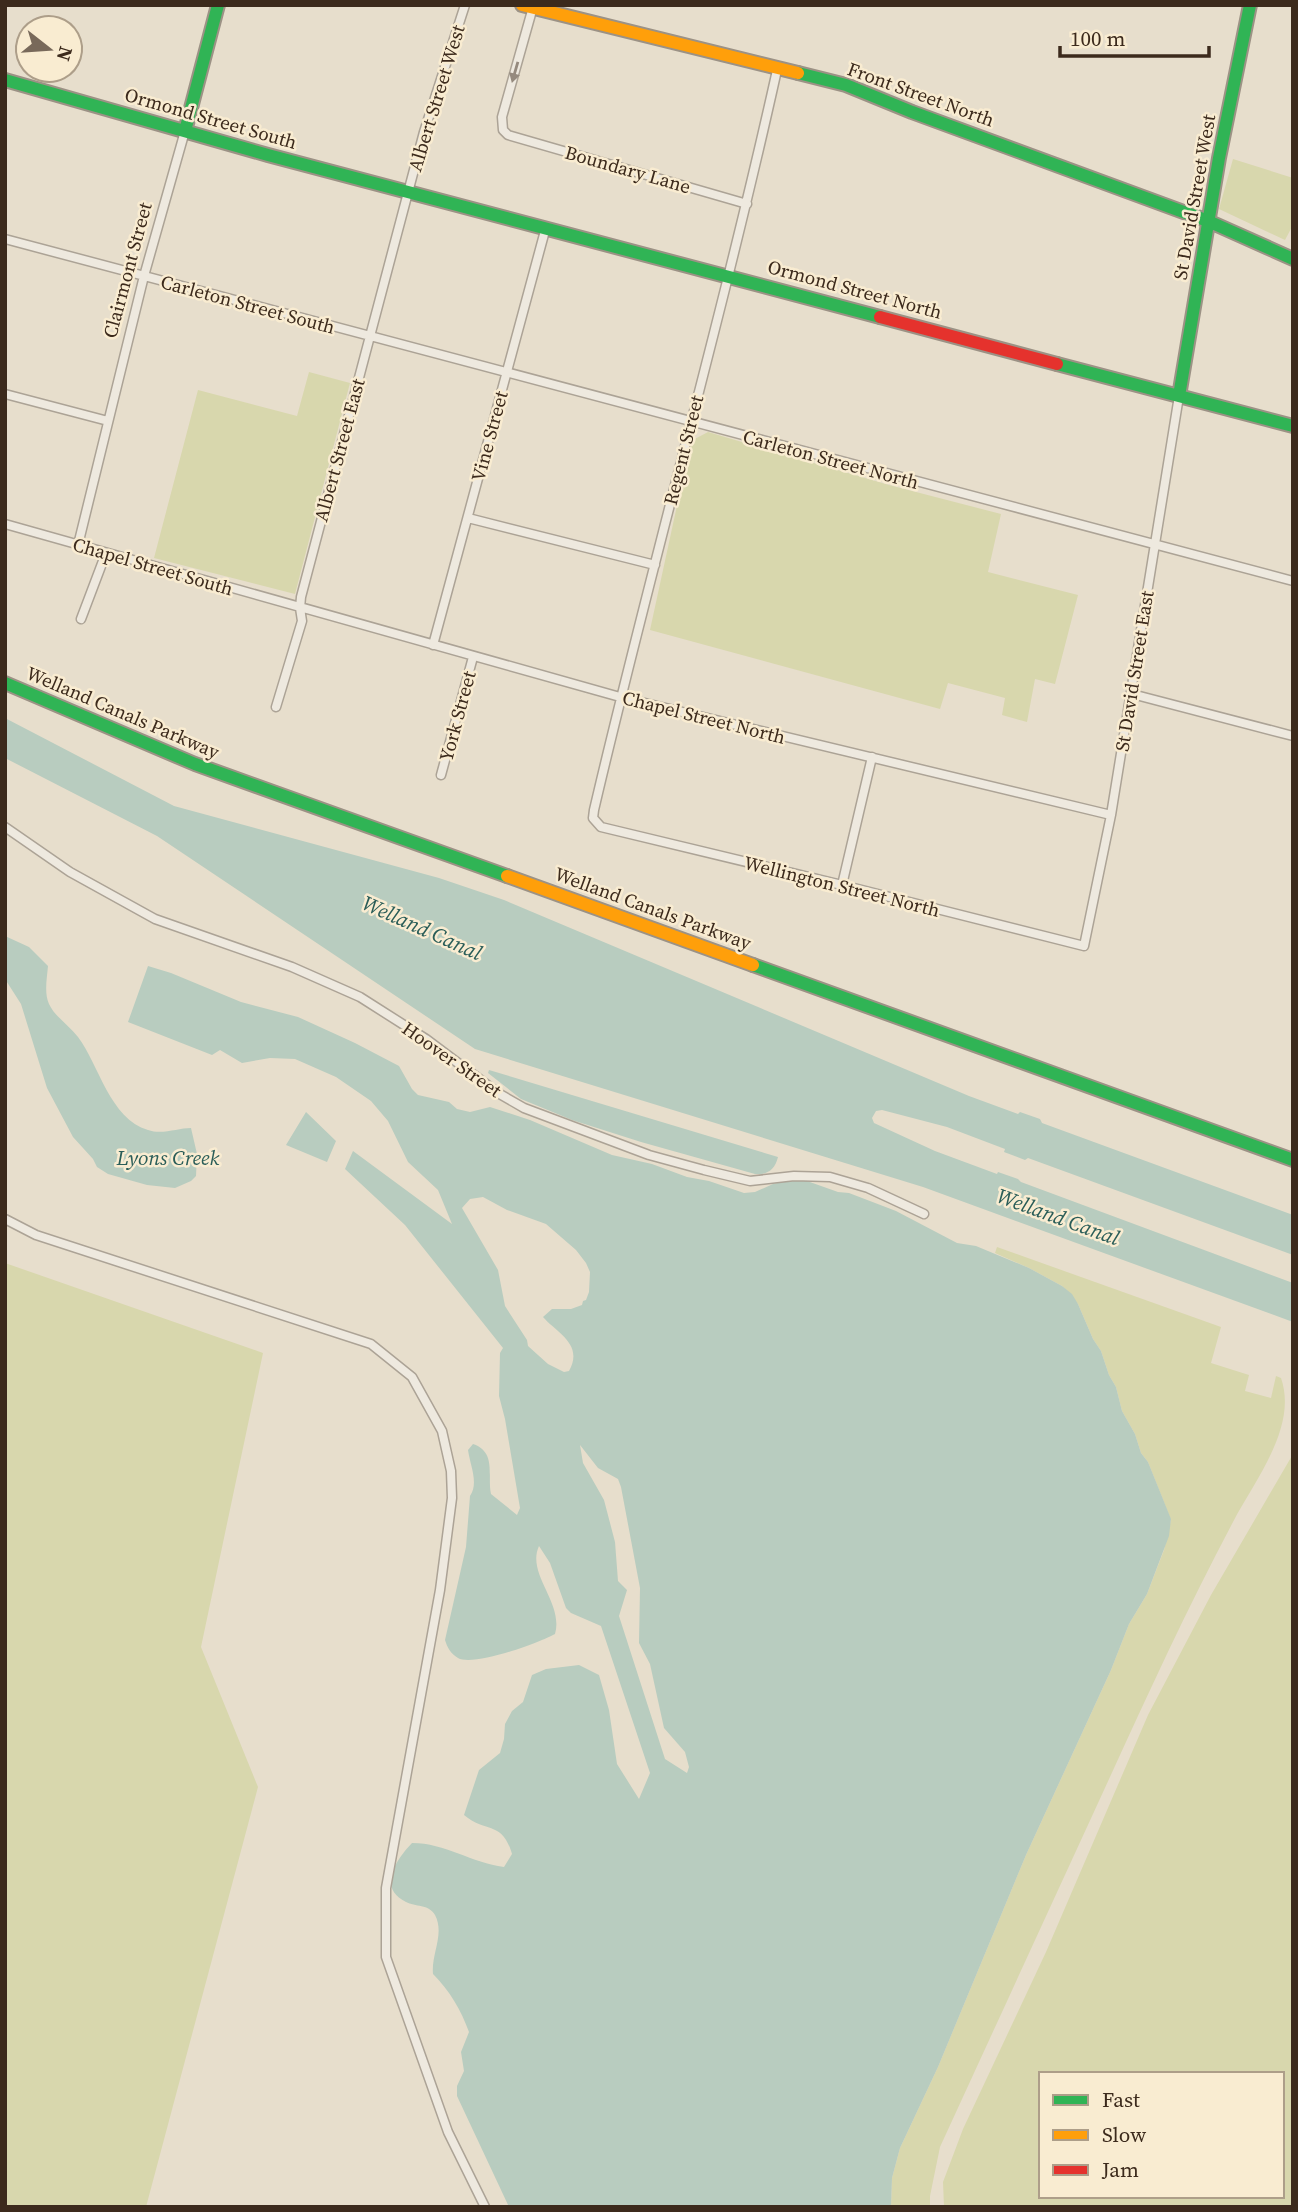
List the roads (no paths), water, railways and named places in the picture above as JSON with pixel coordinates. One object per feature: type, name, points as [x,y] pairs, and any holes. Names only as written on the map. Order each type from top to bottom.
[{"type":"street","name":"Clairmont Street","points":[[78,545],[144,276],[186,131],[218,5]]},
{"type":"street","name":"Albert Street West","points":[[408,192],[424,132],[465,5]]},
{"type":"street","name":"St David Street West","points":[[1179,396],[1208,221],[1250,5]]},
{"type":"street","name":"Front Street North","points":[[527,6],[846,85],[925,117],[1208,221],[1293,259]]},
{"type":"street","name":"Boundary Lane","points":[[527,6],[502,117],[503,130],[508,135],[747,204]]},
{"type":"street","name":"Regent Street","points":[[601,827],[593,818],[594,810],[620,697],[747,204],[777,70]]},
{"type":"street","name":"Ormond Street South","points":[[5,80],[408,192]]},
{"type":"street","name":"Ormond Street North","points":[[408,192],[1293,426]]},
{"type":"street","name":"Albert Street East","points":[[276,707],[302,621],[300,608],[408,192]]},
{"type":"street","name":"Vine Street","points":[[433,645],[546,227]]},
{"type":"street","name":"Carleton Street South","points":[[5,239],[369,337]]},
{"type":"street","name":"Carleton Street North","points":[[369,337],[1293,581]]},
{"type":"street","points":[[5,394],[108,421]]},
{"type":"street","name":"St David Street East","points":[[1084,946],[1132,694],[1153,544],[1179,396]]},
{"type":"street","points":[[468,518],[654,565]]},
{"type":"street","name":"Chapel Street South","points":[[5,524],[300,608]]},
{"type":"street","points":[[81,619],[106,552]]},
{"type":"street","name":"Chapel Street North","points":[[300,608],[620,697],[1111,815]]},
{"type":"street","name":"York Street","points":[[441,775],[473,657]]},
{"type":"street","name":"Welland Canals Parkway","points":[[5,683],[195,764],[1293,1160]]},
{"type":"street","points":[[1132,694],[1293,736]]},
{"type":"street","points":[[842,884],[872,757]]},
{"type":"street","name":"Hoover Street","points":[[5,827],[70,872],[155,919],[292,967],[360,997],[426,1040],[498,1093],[524,1108],[649,1155],[704,1170],[750,1181],[794,1176],[830,1177],[868,1188],[924,1214]]},
{"type":"street","name":"Wellington Street North","points":[[601,827],[842,884],[1084,946]]},
{"type":"street","points":[[5,1219],[36,1235],[371,1344],[412,1377],[442,1431],[451,1472],[452,1498],[440,1590],[386,1888],[386,1957],[448,2132],[485,2207]]},
{"type":"water","name":"Welland Canal","points":[[5,718],[174,806],[439,878],[504,900],[969,1096],[1040,1119],[1042,1123],[1293,1215],[1293,1255],[1028,1158],[1025,1160],[1004,1152],[1005,1149],[947,1127],[882,1110],[876,1111],[872,1118],[874,1123],[935,1151],[1018,1179],[1293,1283],[1293,1322],[923,1187],[475,1049],[157,836],[5,758]]},
{"type":"water","name":"Lyons Creek","points":[[5,936],[29,947],[48,966],[46,990],[49,1004],[78,1037],[124,1115],[135,1124],[153,1131],[191,1128],[197,1154],[196,1176],[191,1181],[175,1188],[147,1185],[108,1174],[97,1167],[73,1137],[47,1088],[21,1004],[5,979]]},
{"type":"water","points":[[148,966],[241,1002],[298,1017],[355,1043],[399,1066],[418,1095],[449,1102],[457,1109],[470,1112],[490,1107],[530,1120],[612,1155],[652,1164],[744,1193],[790,1180],[807,1181],[849,1193],[896,1211],[957,1243],[976,1246],[1029,1268],[1072,1294],[1101,1351],[1116,1387],[1122,1411],[1135,1434],[1141,1453],[1148,1462],[1171,1519],[1169,1536],[1147,1594],[1129,1624],[1111,1670],[1026,1855],[938,2067],[900,2148],[892,2178],[891,2207],[509,2207],[457,2096],[457,2086],[464,2071],[461,2052],[469,2032],[454,2001],[433,1974],[438,1922],[429,1909],[410,1904],[397,1896],[392,1889],[392,1873],[412,1843],[436,1846],[504,1867],[512,1854],[504,1836],[464,1815],[479,1770],[500,1753],[505,1724],[512,1711],[523,1702],[532,1675],[546,1669],[579,1665],[599,1675],[609,1710],[617,1764],[639,1799],[650,1773],[601,1626],[571,1613],[566,1608],[550,1563],[539,1546],[537,1567],[554,1611],[555,1634],[491,1657],[466,1660],[458,1658],[446,1643],[466,1547],[470,1496],[474,1485],[468,1450],[473,1444],[485,1453],[488,1459],[491,1494],[517,1515],[520,1508],[499,1396],[500,1353],[503,1348],[405,1225],[345,1169],[353,1151],[452,1224],[438,1190],[408,1162],[388,1121],[371,1101],[336,1077],[295,1059],[270,1058],[242,1063],[220,1050],[212,1055],[128,1022]],"holes":[[[483,1197],[507,1210],[546,1224],[576,1250],[586,1263],[590,1272],[586,1300],[582,1305],[571,1309],[552,1309],[543,1317],[571,1346],[573,1362],[569,1371],[564,1372],[548,1364],[528,1346],[527,1340],[505,1306],[498,1270],[462,1208],[470,1199]],[[580,1445],[598,1468],[618,1479],[621,1487],[640,1588],[639,1643],[650,1664],[664,1728],[685,1752],[689,1767],[687,1773],[665,1759],[619,1616],[627,1590],[618,1581],[615,1542],[604,1500],[583,1463]]]},
{"type":"water","points":[[489,1070],[778,1157],[777,1162],[770,1171],[755,1174],[572,1120],[521,1099],[488,1073]]},
{"type":"water","points":[[306,1112],[336,1141],[327,1162],[286,1145]]}]
